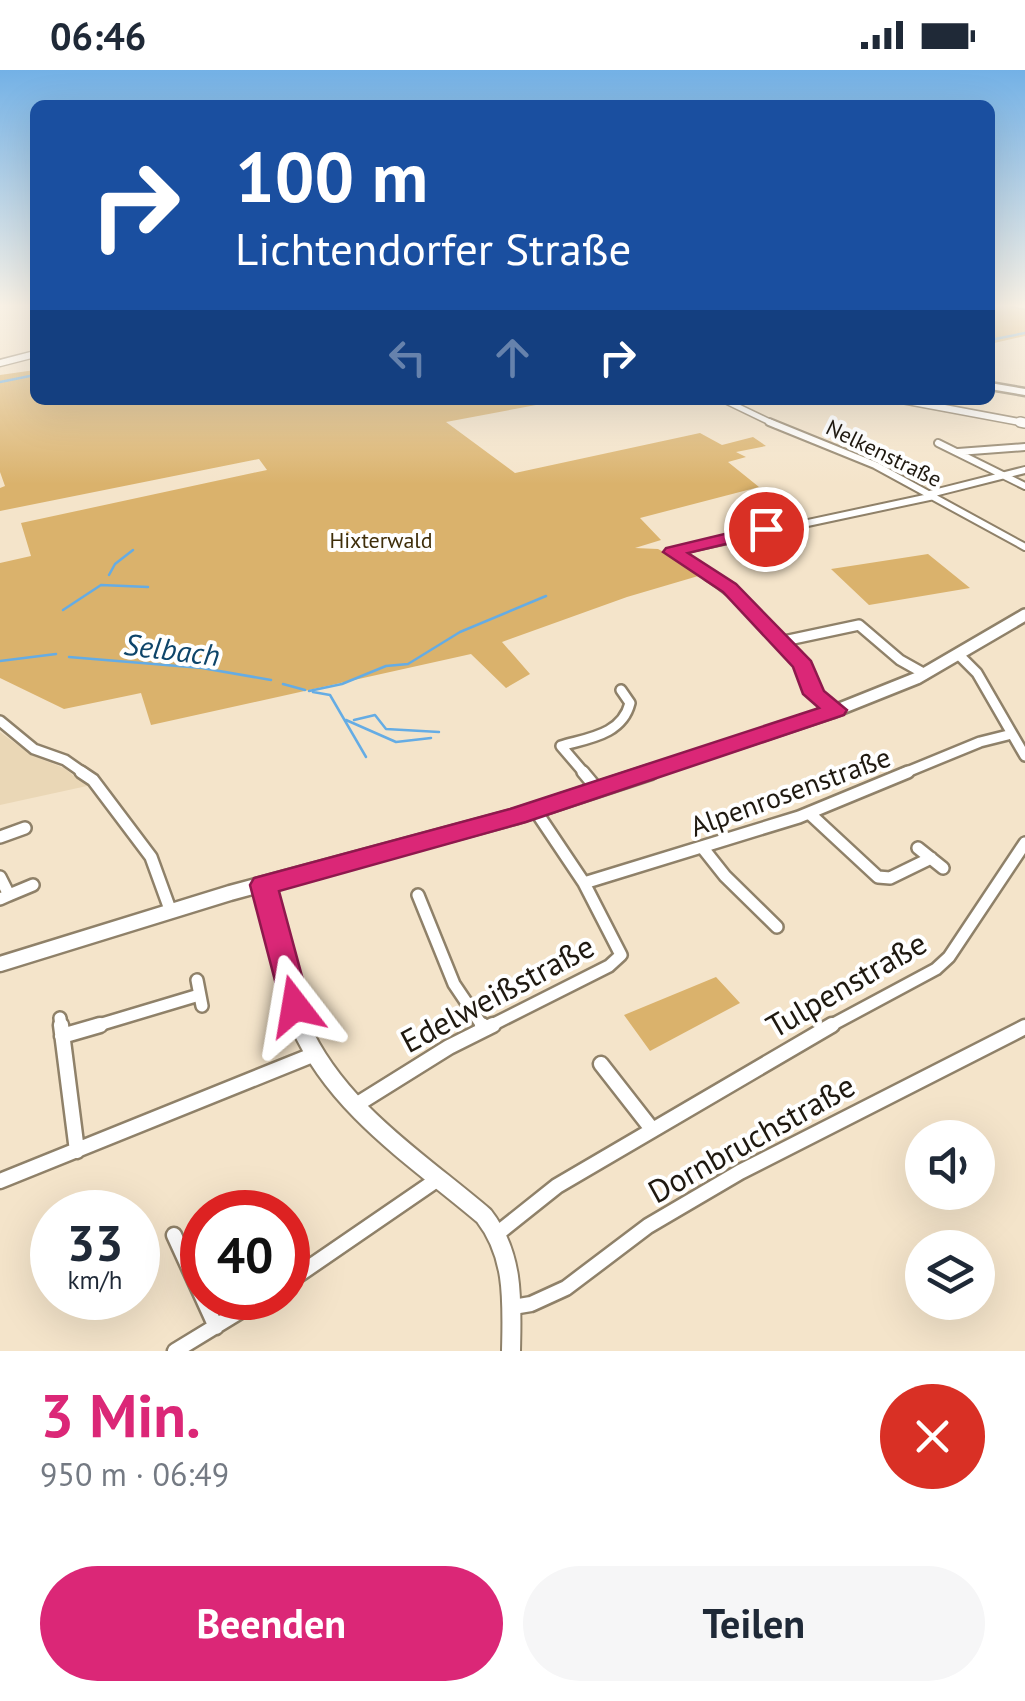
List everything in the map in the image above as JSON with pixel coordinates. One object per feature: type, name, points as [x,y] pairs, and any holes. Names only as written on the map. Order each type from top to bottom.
[{"type":"highway","points":[[995,385],[1025,389]]},
{"type":"main road","points":[[929,405],[1025,423]]},
{"type":"main road","points":[[0,964],[535,810],[836,710],[925,674],[1025,614]]},
{"type":"main road","points":[[264,885],[295,1006],[315,1054],[356,1106],[440,1177],[498,1233],[506,1252],[512,1307],[511,1351]]},
{"type":"street","name":"Nelkenstraße","points":[[732,405],[858,457],[1025,547]]},
{"type":"street","points":[[938,443],[1025,486]]},
{"type":"street","points":[[958,452],[1011,446],[1025,450]]},
{"type":"street","points":[[836,710],[814,694],[803,666],[730,588],[672,552],[932,495],[1025,470]]},
{"type":"street","points":[[779,642],[859,625],[884,649],[925,674]]},
{"type":"street","points":[[958,654],[969,662],[1008,735],[1025,756]]},
{"type":"street","points":[[598,790],[562,746],[615,728],[625,720],[630,702],[621,690]]},
{"type":"street","points":[[0,721],[34,748],[65,760],[94,780],[151,858],[170,912]]},
{"type":"street","name":"Alpenrosenstraße","points":[[584,882],[810,814],[980,742],[1008,735]]},
{"type":"street","name":"Edelweißstraße","points":[[356,1106],[484,1028],[617,960],[618,944],[584,882],[535,810]]},
{"type":"street","points":[[810,814],[878,878],[890,878],[930,858]]},
{"type":"street","points":[[0,836],[25,828]]},
{"type":"street","name":"Tulpenstraße","points":[[498,1233],[556,1186],[651,1128],[936,969],[949,958],[1025,843]]},
{"type":"street","points":[[702,848],[717,868],[778,927]]},
{"type":"street","points":[[918,848],[943,868]]},
{"type":"street","points":[[0,877],[5,897],[33,884]]},
{"type":"street","points":[[418,895],[454,984],[484,1028]]},
{"type":"street","points":[[62,1036],[201,1000],[197,980]]},
{"type":"street","points":[[60,1018],[77,1151]]},
{"type":"street","name":"Dornbruchstraße","points":[[512,1307],[551,1297],[698,1194],[1025,1027]]},
{"type":"street","points":[[0,1181],[315,1054]]},
{"type":"street","points":[[601,1064],[651,1128]]},
{"type":"street","points":[[310,1267],[440,1177]]},
{"type":"street","points":[[174,1235],[216,1327]]},
{"type":"street","points":[[175,1351],[227,1320]]},
{"type":"shaded area","points":[[0,732],[31,755],[64,768],[87,786],[0,805]]},
{"type":"green space","name":"Hixterwald","points":[[30,371],[30,405],[536,405],[446,422],[515,473],[700,433],[722,445],[753,437],[766,446],[736,452],[746,457],[728,462],[759,487],[640,518],[661,540],[635,548],[658,549],[705,574],[502,642],[530,674],[506,688],[471,654],[151,725],[141,693],[64,709],[0,678],[0,563],[31,556],[21,523],[267,470],[259,459],[0,511],[0,488],[5,486],[0,472],[0,375]]},
{"type":"green space","points":[[928,554],[970,588],[869,605],[831,569]]},
{"type":"green space","points":[[716,977],[740,1003],[650,1051],[624,1015]]},
{"type":"waterway","points":[[0,382],[30,376]]},
{"type":"waterway","points":[[109,575],[115,564],[133,550]]},
{"type":"waterway","points":[[63,610],[101,585],[148,587]]},
{"type":"waterway","points":[[309,691],[342,684],[386,666],[408,664],[460,632],[546,596]]},
{"type":"waterway","name":"Selbach","points":[[0,661],[56,654]]},
{"type":"waterway","name":"Selbach","points":[[69,657],[202,668],[271,680]]},
{"type":"waterway","name":"Selbach","points":[[283,684],[305,690]]},
{"type":"waterway","name":"Selbach","points":[[313,692],[330,695],[366,757]]},
{"type":"waterway","points":[[354,720],[375,715],[386,729],[439,732]]},
{"type":"waterway","points":[[346,720],[396,742],[431,738]]},
{"type":"route","points":[[295,1006],[264,885],[517,816],[836,710],[814,694],[803,666],[730,588],[672,552],[766,529]]}]
